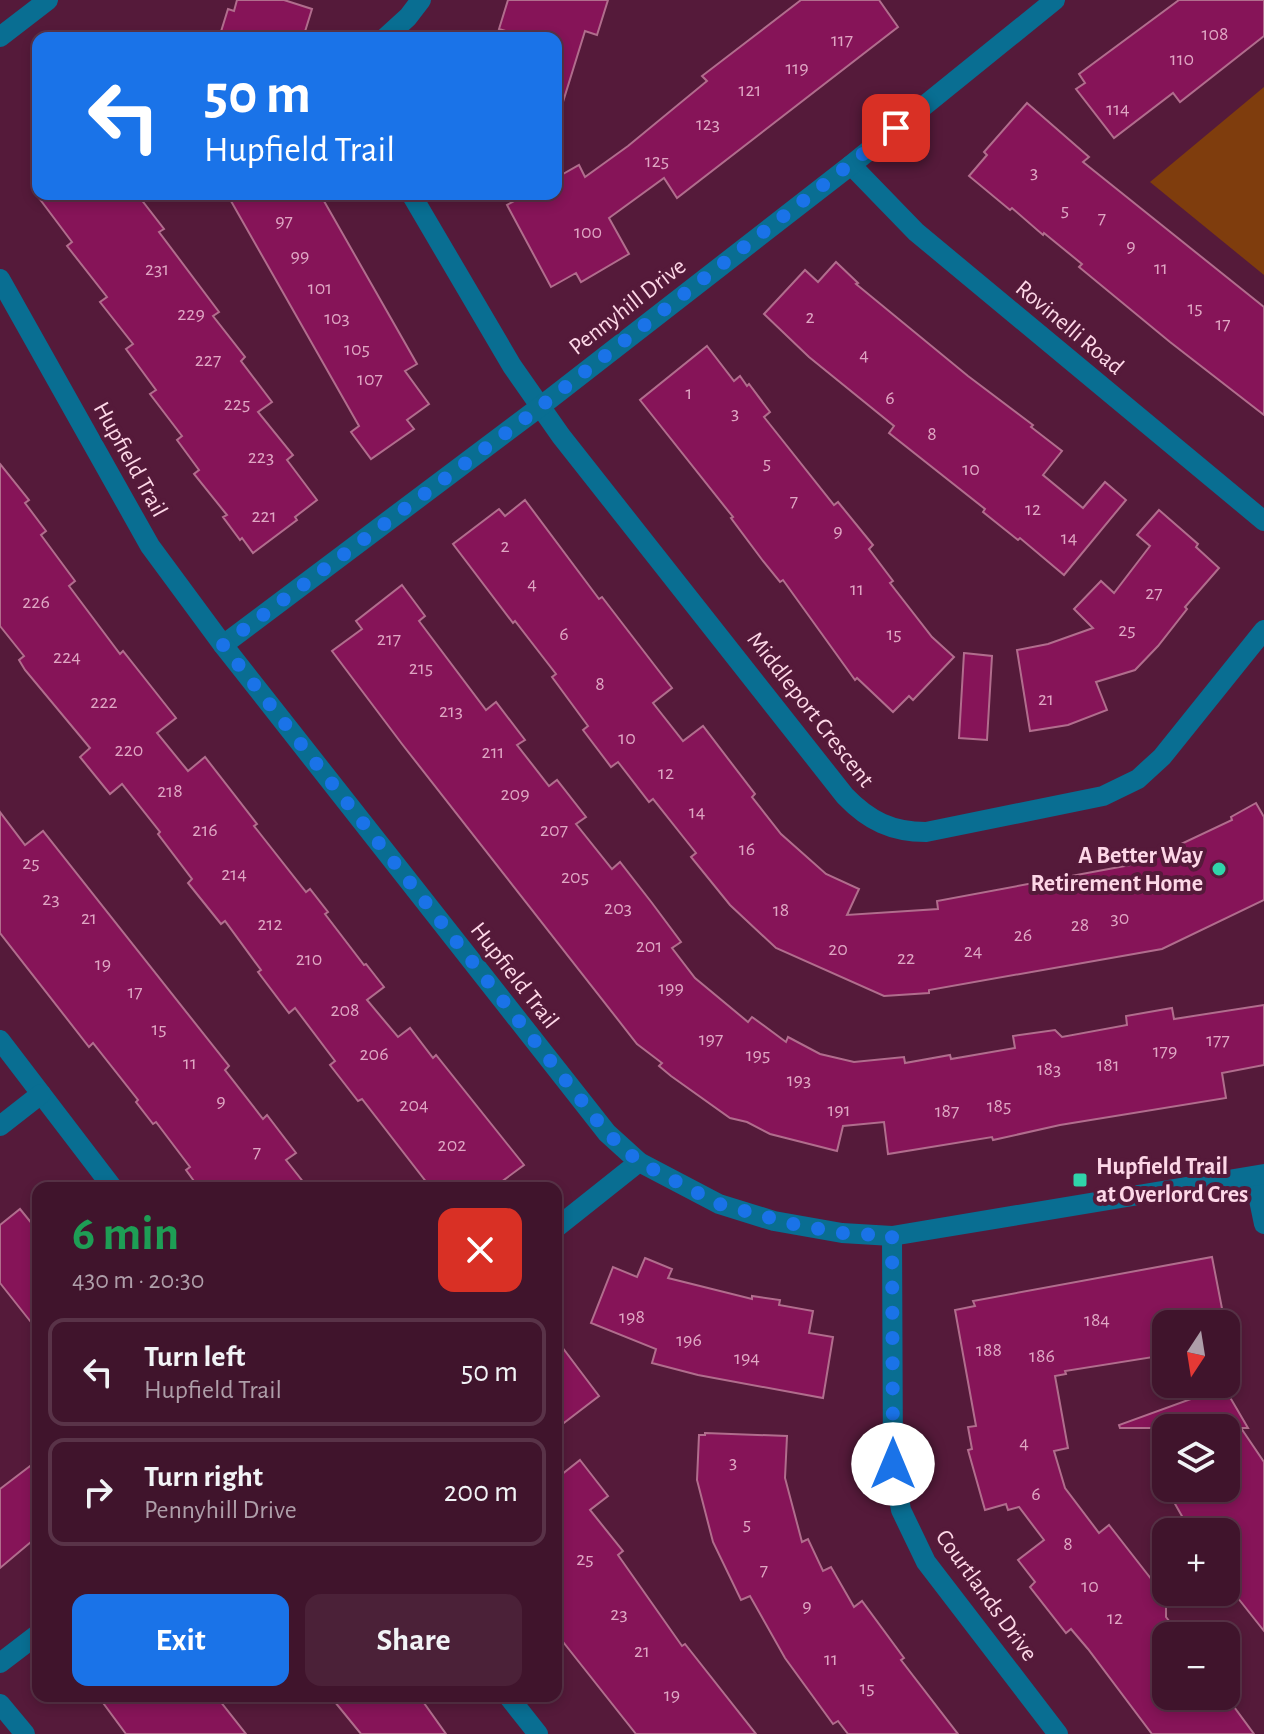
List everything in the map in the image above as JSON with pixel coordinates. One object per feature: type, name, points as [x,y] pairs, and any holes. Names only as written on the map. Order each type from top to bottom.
[{"type":"street","points":[[0,37],[48,0]]},
{"type":"street","points":[[392,32],[421,0]]},
{"type":"street","name":"Pennyhill Drive","points":[[223,645],[541,406],[851,165],[1055,0]]},
{"type":"street","name":"Rovinelli Road","points":[[851,165],[916,232],[1264,521]]},
{"type":"street","name":"Middleport Crescent","points":[[415,200],[512,366],[561,436],[845,796],[861,812],[889,827],[926,832],[1103,796],[1138,779],[1162,757],[1264,630]]},
{"type":"street","name":"Hupfield Trail","points":[[0,279],[150,546],[223,645],[597,1121],[639,1162],[719,1204],[774,1221],[842,1233],[892,1236],[1259,1175]]},
{"type":"street","points":[[0,1040],[108,1182]]},
{"type":"street","points":[[0,1126],[41,1094]]},
{"type":"street","points":[[562,1223],[639,1162]]},
{"type":"street","points":[[1259,1175],[1264,1224]]},
{"type":"street","name":"Courtlands Drive","points":[[892,1236],[893,1464],[901,1510],[926,1562],[1058,1734]]},
{"type":"street","points":[[0,1663],[32,1639]]},
{"type":"street","points":[[513,1702],[538,1734]]},
{"type":"street","points":[[0,1704],[25,1734]]},
{"type":"shaded area","points":[[1264,87],[1264,275],[1150,182]]},
{"type":"building","points":[[237,0],[284,0],[312,9],[305,32],[221,32],[228,9],[234,11]]},
{"type":"building","points":[[508,0],[608,0],[597,35],[585,31],[562,105],[562,32],[509,32],[499,29]]},
{"type":"building","points":[[801,0],[879,0],[898,27],[677,198],[664,178],[609,218],[629,254],[581,282],[576,273],[551,287],[507,205],[516,200],[562,200],[562,175],[579,165],[585,177],[707,81],[702,76]]},
{"type":"building","points":[[1179,0],[1264,0],[1264,36],[1180,102],[1173,93],[1114,138],[1076,89],[1085,83],[1079,74]]},
{"type":"building","points":[[1027,103],[1089,157],[1083,162],[1264,307],[1264,415],[1079,267],[1082,264],[1044,233],[969,176],[987,155],[984,152]]},
{"type":"building","points":[[40,200],[142,200],[164,229],[159,232],[219,312],[213,316],[245,357],[241,361],[272,402],[258,412],[293,455],[287,460],[317,500],[295,517],[297,520],[253,553],[242,538],[240,540],[223,517],[227,515],[194,474],[199,470],[177,440],[182,436],[150,394],[156,390],[126,349],[133,344],[100,302],[107,297],[67,246],[72,242]]},
{"type":"building","points":[[230,200],[323,200],[417,364],[405,371],[429,404],[407,420],[414,429],[371,459],[351,432],[359,426]]},
{"type":"building","points":[[836,262],[856,284],[1062,451],[1043,475],[1083,508],[1105,482],[1126,500],[1064,575],[889,433],[894,426],[809,357],[764,314],[805,270],[818,282]]},
{"type":"building","points":[[707,346],[734,381],[740,376],[747,386],[749,384],[770,412],[764,417],[834,505],[838,502],[873,545],[869,549],[893,581],[890,583],[932,637],[954,657],[913,700],[909,696],[893,712],[857,678],[855,680],[783,580],[780,582],[763,561],[733,517],[640,400]]},
{"type":"building","points":[[0,464],[29,500],[25,503],[46,531],[41,535],[75,581],[69,586],[120,654],[123,651],[176,718],[157,733],[188,771],[205,757],[257,824],[254,826],[306,892],[310,889],[328,912],[325,914],[384,987],[367,1000],[398,1037],[410,1028],[433,1058],[436,1055],[524,1165],[501,1182],[426,1182],[362,1099],[358,1101],[330,1065],[335,1061],[295,1008],[289,1013],[225,921],[221,924],[188,883],[192,879],[122,784],[110,794],[80,757],[90,748],[25,670],[19,660],[24,656],[0,626]]},
{"type":"building","points":[[525,500],[599,599],[602,597],[672,688],[653,703],[683,741],[703,726],[781,834],[826,874],[859,889],[847,915],[938,909],[937,901],[1141,863],[1232,820],[1231,817],[1256,803],[1264,817],[1264,900],[1162,949],[929,990],[929,993],[884,996],[776,948],[730,905],[691,857],[696,853],[653,799],[649,802],[618,762],[611,767],[583,730],[588,726],[552,677],[556,674],[453,544],[499,509],[505,516]]},
{"type":"building","points":[[1159,510],[1198,544],[1196,547],[1219,568],[1185,607],[1187,609],[1158,646],[1135,670],[1096,682],[1107,710],[1068,725],[1030,731],[1017,650],[1048,644],[1093,628],[1074,609],[1101,581],[1114,593],[1150,546],[1137,535]]},
{"type":"building","points":[[402,585],[425,616],[419,621],[486,710],[496,702],[525,740],[517,745],[549,786],[557,780],[586,817],[576,824],[612,869],[620,862],[652,903],[681,942],[672,948],[695,978],[748,1022],[752,1017],[786,1042],[788,1037],[820,1054],[854,1062],[904,1057],[905,1063],[1015,1048],[1013,1036],[1055,1030],[1062,1037],[1127,1025],[1126,1016],[1172,1008],[1174,1019],[1264,1005],[1264,1065],[1222,1073],[1226,1098],[1060,1125],[993,1140],[992,1137],[888,1154],[884,1122],[843,1126],[837,1151],[770,1134],[747,1122],[730,1118],[671,1076],[659,1066],[662,1063],[637,1044],[332,651],[362,629],[356,621]]},
{"type":"building","points":[[964,653],[992,656],[987,740],[959,738]]},
{"type":"building","points":[[0,812],[25,845],[43,831],[229,1066],[225,1070],[263,1119],[267,1115],[296,1153],[286,1160],[303,1182],[195,1182],[186,1170],[190,1167],[156,1122],[153,1124],[93,1043],[89,1047],[0,933]]},
{"type":"building","points":[[20,1209],[32,1224],[32,1323],[0,1283],[0,1225]]},
{"type":"building","points":[[1212,1257],[1222,1310],[1152,1310],[1152,1357],[1065,1371],[1066,1374],[1055,1376],[1068,1448],[1054,1451],[1065,1488],[1099,1533],[1109,1525],[1152,1580],[1152,1606],[1166,1606],[1166,1617],[1170,1622],[1152,1622],[1152,1710],[1236,1710],[1254,1734],[1152,1734],[1088,1649],[1071,1629],[1066,1633],[1030,1587],[1035,1582],[1018,1560],[1044,1540],[1019,1507],[1008,1510],[1006,1504],[985,1510],[968,1450],[972,1449],[968,1427],[976,1426],[955,1310],[975,1306],[973,1301]]},
{"type":"building","points":[[645,1258],[672,1269],[668,1278],[752,1299],[752,1296],[780,1300],[779,1305],[813,1311],[809,1333],[833,1337],[823,1398],[698,1375],[652,1363],[656,1349],[591,1323],[613,1267],[637,1277]]},
{"type":"building","points":[[562,1347],[599,1396],[562,1424]]},
{"type":"building","points":[[1194,1398],[1230,1398],[1240,1414],[1152,1414],[1152,1428],[1120,1428],[1119,1425]]},
{"type":"building","points":[[1240,1414],[1248,1428],[1241,1428],[1264,1462],[1264,1631],[1240,1601],[1240,1518],[1183,1518],[1174,1502],[1240,1502]]},
{"type":"building","points":[[699,1435],[787,1436],[785,1478],[802,1542],[808,1539],[823,1571],[831,1567],[854,1607],[862,1601],[904,1658],[901,1660],[958,1734],[848,1734],[838,1721],[833,1724],[785,1658],[750,1596],[741,1600],[713,1542],[697,1480]]},
{"type":"building","points":[[580,1460],[608,1496],[590,1510],[623,1551],[618,1555],[682,1646],[685,1644],[756,1734],[636,1734],[562,1641],[562,1474]]},
{"type":"building","points":[[32,1465],[32,1541],[0,1568],[0,1489]]},
{"type":"building","points":[[102,1702],[221,1702],[246,1734],[126,1734]]},
{"type":"building","points":[[335,1702],[423,1702],[446,1734],[361,1734]]},
{"type":"place","name":"A Better Way Retirement Home","points":[[1219,869]]},
{"type":"place","name":"Hupfield Trail at Overlord Cres","points":[[1080,1180]]},
{"type":"route","points":[[893,1464],[892,1236],[842,1233],[774,1221],[719,1204],[639,1162],[607,1133],[223,645],[527,417],[896,128]]}]
